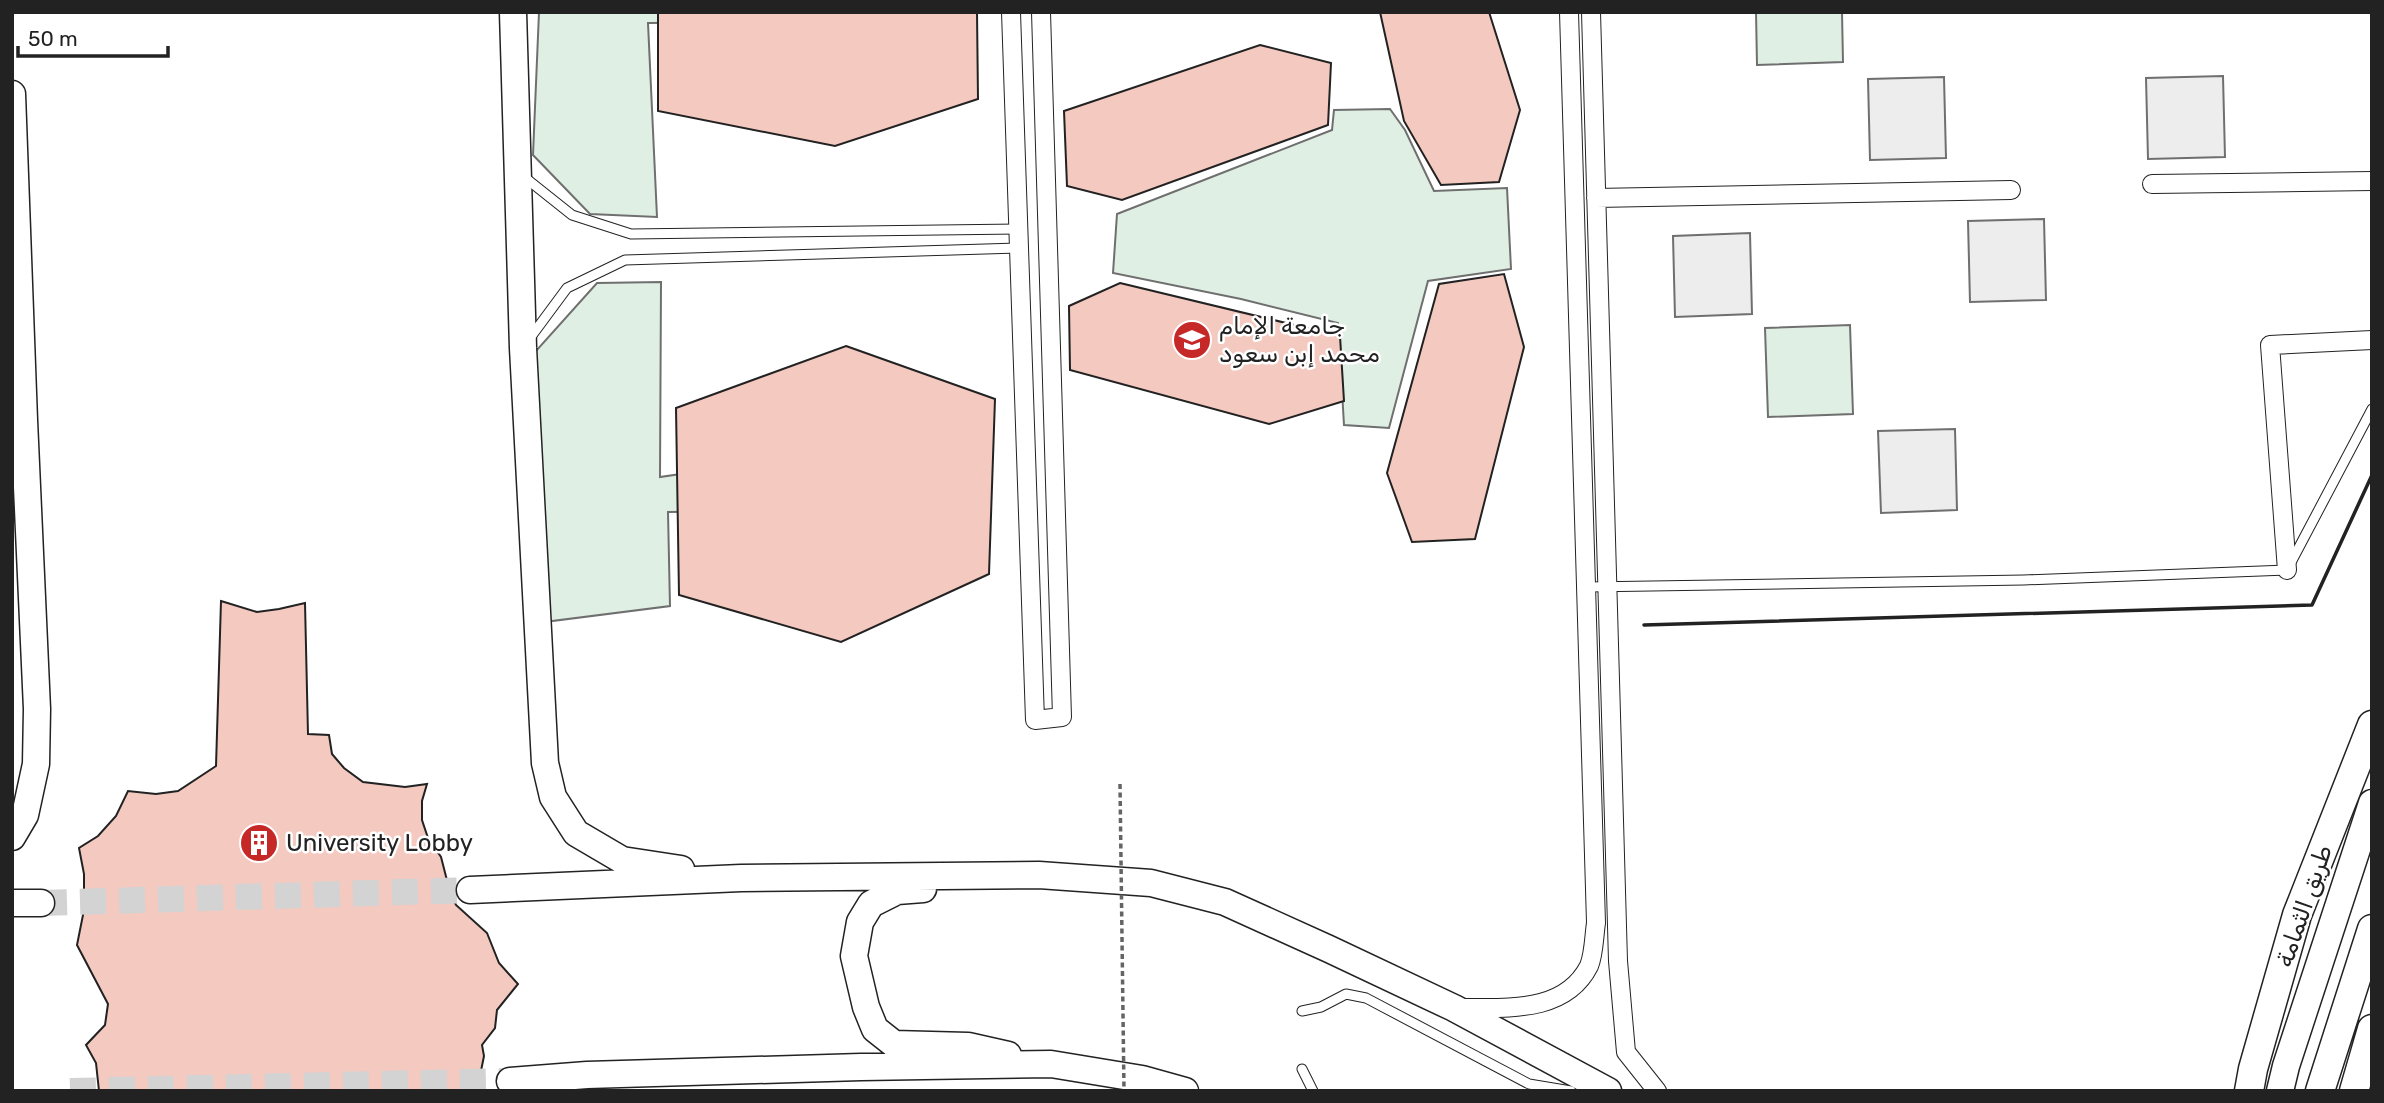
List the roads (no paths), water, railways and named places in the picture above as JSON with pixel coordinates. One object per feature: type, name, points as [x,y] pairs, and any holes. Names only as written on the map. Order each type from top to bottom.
[{"type":"main road","name":"طريق الثمامة","points":[[2249,1083],[2297,915],[2372,725]]},
{"type":"main road","points":[[2320,1091],[2372,929]]},
{"type":"main road","points":[[2354,1091],[2372,1029]]},
{"type":"street","points":[[513,12],[523,348],[545,763],[553,797],[576,833],[622,860],[741,878]]},
{"type":"street","points":[[1012,12],[1035,720],[1062,717],[1041,12]]},
{"type":"street","points":[[1454,1008],[1528,1007],[1566,994],[1589,965],[1596,923],[1569,12]]},
{"type":"street","points":[[1591,12],[1618,961],[1626,1052],[1657,1091]]},
{"type":"street","points":[[12,94],[18,420],[37,709],[36,764],[25,815],[12,837]]},
{"type":"street","points":[[2152,184],[2372,181]]},
{"type":"street","points":[[1596,198],[2011,190]]},
{"type":"street","points":[[2287,570],[2270,345],[2372,340]]},
{"type":"street","points":[[2280,1091],[2372,803]]},
{"type":"street","points":[[1039,875],[897,891],[871,904],[860,922],[854,956],[866,1007],[875,1029],[894,1044],[968,1045],[1140,1087],[1185,1091]]},
{"type":"street","points":[[470,890],[741,878],[1039,875],[1151,883],[1225,902],[1454,1008],[1608,1091]]},
{"type":"street","points":[[12,903],[41,903]]},
{"type":"street","points":[[510,1081],[615,1074],[1051,1064]]},
{"type":"lane","points":[[518,172],[572,215],[631,234],[1019,229]]},
{"type":"lane","points":[[523,348],[567,288],[625,260],[1020,248]]},
{"type":"lane","points":[[1587,587],[2024,580],[2287,570],[2372,409]]},
{"type":"lane","points":[[1302,1011],[1321,1007],[1346,994],[1366,998],[1529,1084],[1571,1091]]},
{"type":"lane","points":[[1302,1069],[1313,1091]]},
{"type":"tunnel","points":[[41,903],[470,890]]},
{"type":"tunnel","points":[[70,1091],[510,1081]]},
{"type":"place","name":"جامعة الإمام محمد إبن سعود","points":[[1192,340]]},
{"type":"place","name":"University Lobby","points":[[259,843]]}]
